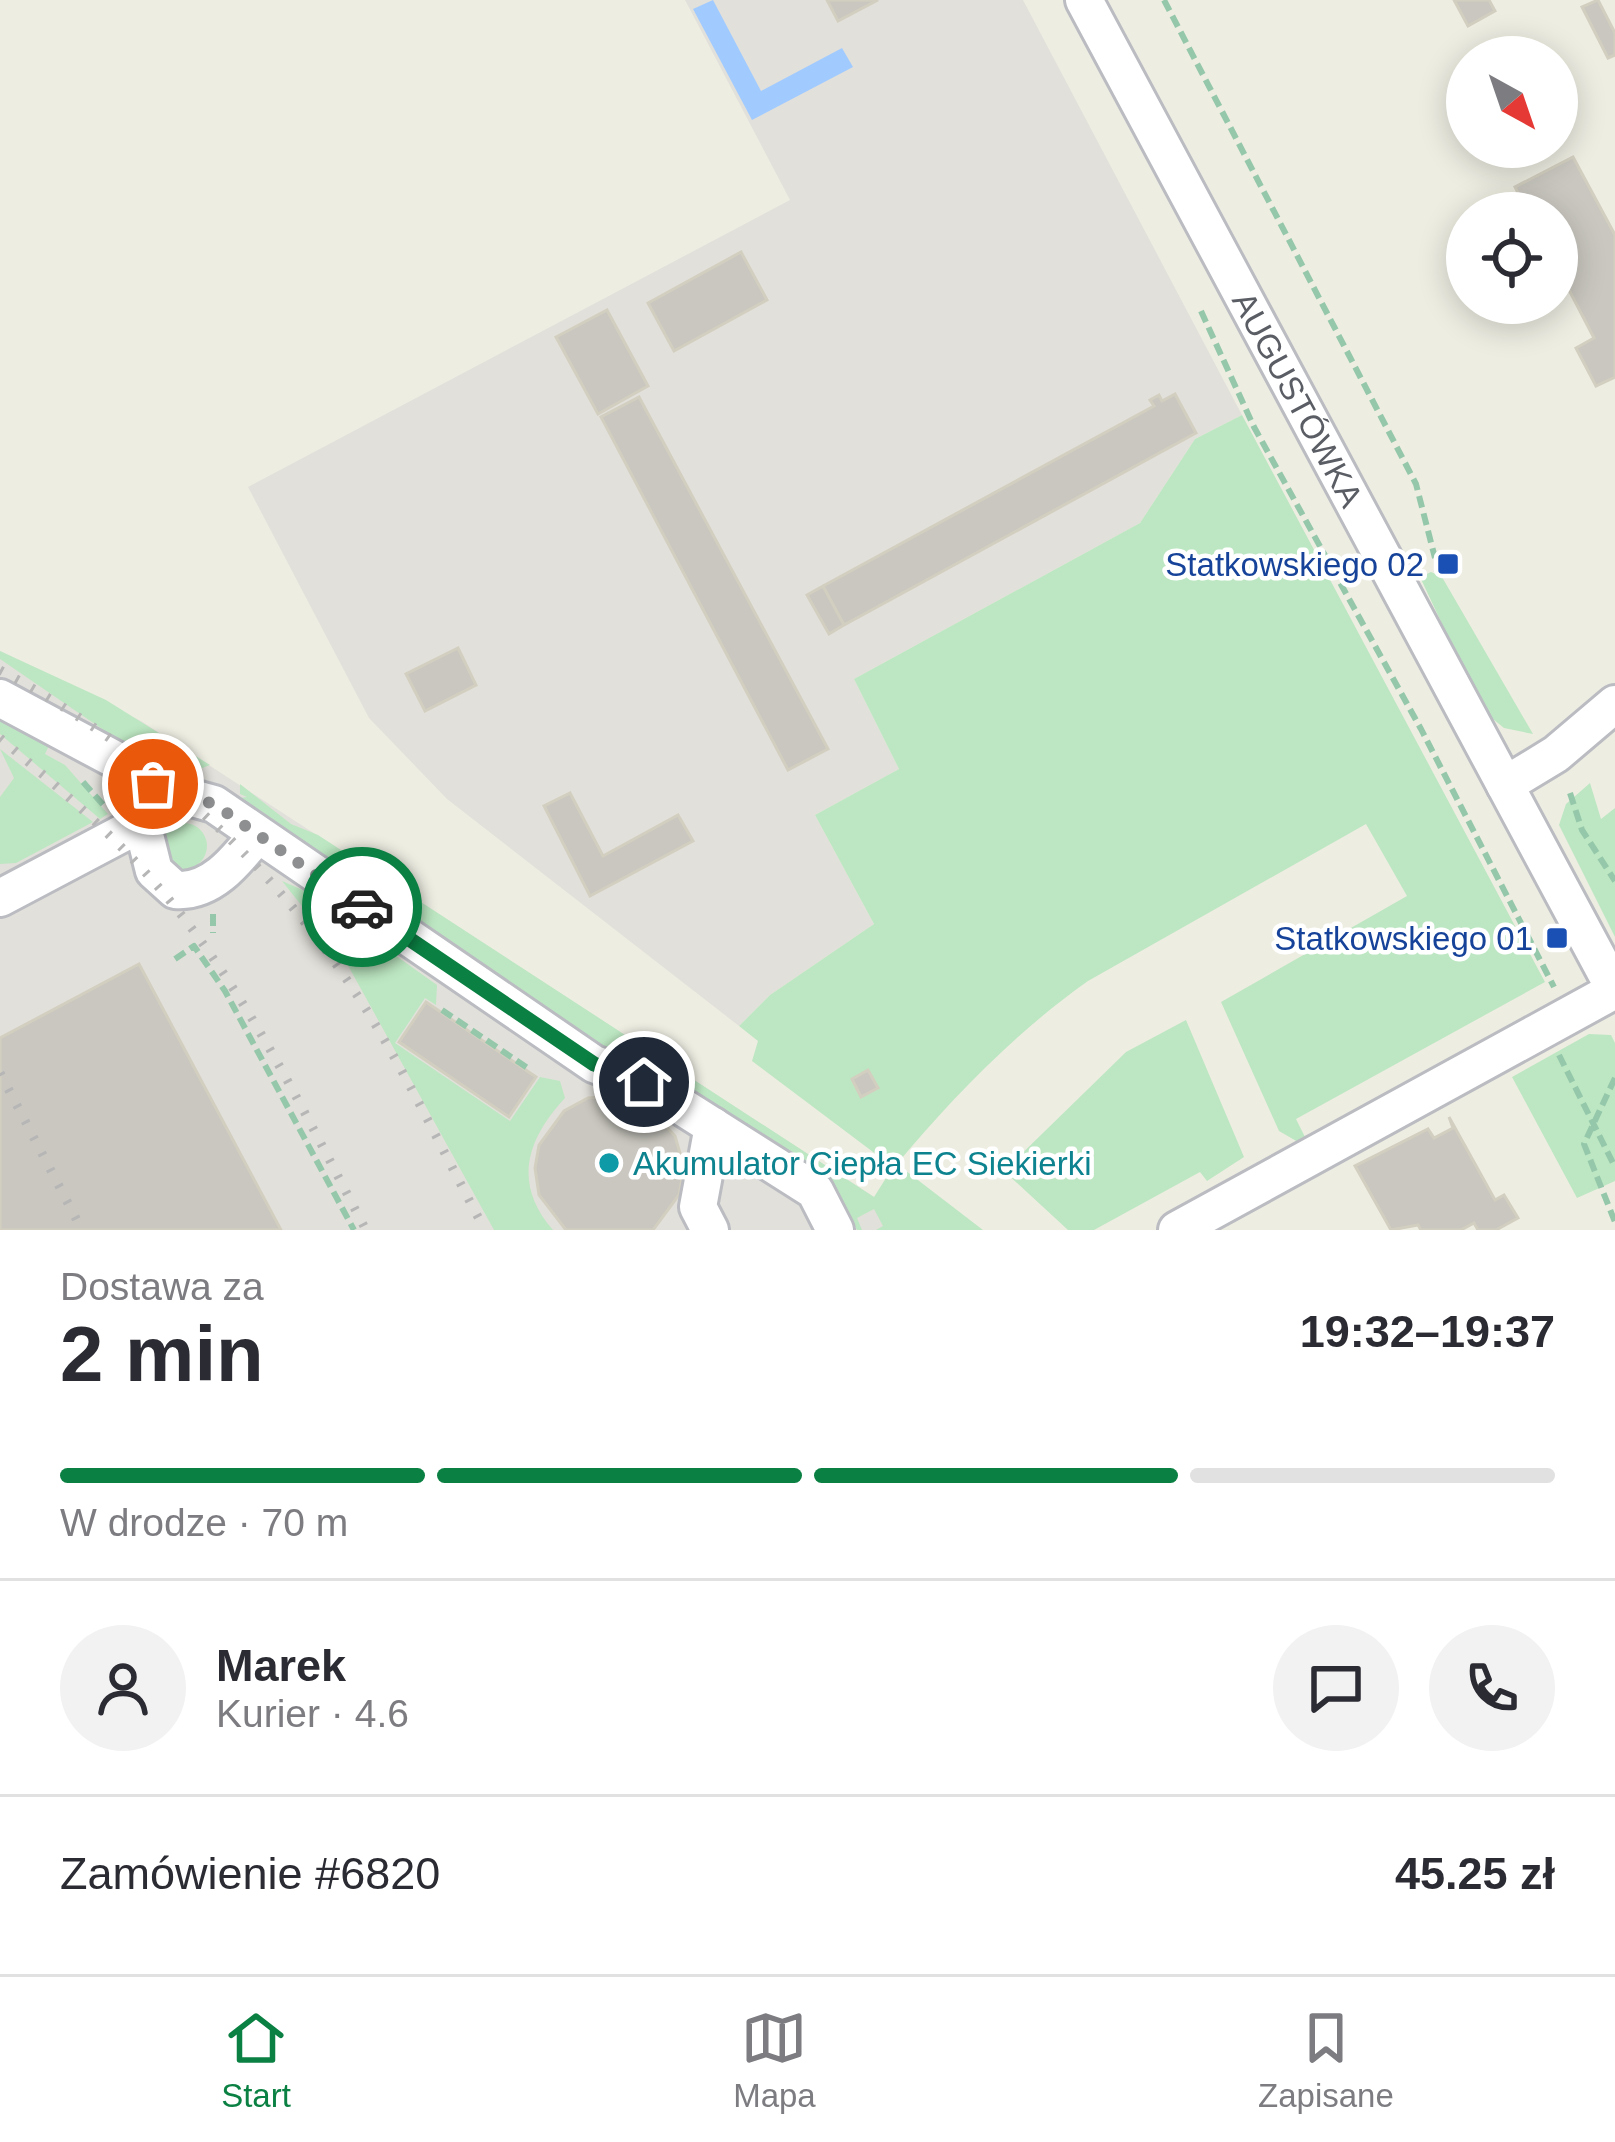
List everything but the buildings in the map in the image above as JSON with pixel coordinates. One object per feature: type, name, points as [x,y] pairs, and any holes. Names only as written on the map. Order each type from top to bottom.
[{"type":"street","name":"AUGUSTÓWKA","points":[[1084,0],[1615,990]]},
{"type":"street","points":[[0,698],[129,767],[178,802]]},
{"type":"street","points":[[1505,785],[1556,754],[1615,704]]},
{"type":"street","points":[[0,898],[185,796],[214,804],[594,1064],[644,1082],[815,1191],[835,1230]]},
{"type":"street","points":[[142,823],[154,871],[175,890],[206,884],[228,870],[256,836]]},
{"type":"street","points":[[1177,1230],[1615,990]]},
{"type":"street","points":[[695,1222],[712,1126]]},
{"type":"path","points":[[1164,0],[1416,484],[1435,558]]},
{"type":"path","points":[[1201,311],[1254,427],[1421,729],[1558,996]]},
{"type":"path","points":[[1570,793],[1582,830],[1615,881]]},
{"type":"path","points":[[175,959],[194,946],[225,991],[354,1230]]},
{"type":"path","points":[[442,1010],[529,1069]]},
{"type":"path","points":[[1555,1046],[1615,1167]]},
{"type":"path","points":[[1615,1078],[1585,1144],[1615,1222]]},
{"type":"shaded area","points":[[685,0],[1023,0],[1242,415],[1195,439],[1140,523],[854,679],[899,769],[815,815],[874,924],[770,995],[739,1026],[447,799],[369,718],[248,487],[790,200]]},
{"type":"shaded area","points":[[0,651],[141,721],[925,1230],[0,1230]]},
{"type":"green space","points":[[1242,415],[1545,982],[1296,1119],[1306,1139],[1298,1142],[1279,1131],[1221,1002],[1407,896],[1366,824],[1088,981],[1036,1021],[963,1090],[897,1164],[983,1230],[876,1230],[883,1226],[874,1209],[857,1218],[862,1230],[857,1230],[829,1181],[669,1076],[580,1040],[241,808],[240,798],[247,797],[240,794],[240,784],[291,824],[318,835],[874,1197],[893,1167],[752,1061],[758,1041],[739,1026],[770,995],[874,924],[815,815],[899,769],[854,679],[1140,523],[1195,439]]},
{"type":"green space","points":[[1431,572],[1442,577],[1533,734],[1504,728],[1483,711],[1420,577]]},
{"type":"green space","points":[[0,651],[106,700],[210,765],[175,779],[0,659]]},
{"type":"green space","points":[[0,708],[53,737],[45,754],[65,765],[108,814],[100,819],[0,734]]},
{"type":"green space","points":[[0,749],[93,822],[16,863],[0,864],[0,797],[14,778]]},
{"type":"green space","points":[[1590,783],[1601,819],[1615,808],[1615,937],[1559,825],[1566,804]]},
{"type":"green space","points":[[184,823],[201,829],[207,846],[201,863],[184,869],[167,863],[161,846],[167,829]]},
{"type":"green space","points":[[282,881],[305,891],[437,985],[436,1005],[425,998],[395,1043],[510,1121],[540,1077],[560,1081],[565,1098],[541,1129],[529,1162],[532,1195],[553,1230],[494,1230],[345,960]]},
{"type":"green space","points":[[1186,1020],[1244,1157],[1207,1181],[1200,1172],[1094,1230],[1068,1230],[1004,1171],[1126,1052]]},
{"type":"green space","points":[[1589,1034],[1611,1035],[1615,1043],[1615,1181],[1577,1198],[1512,1077]]},
{"type":"water","points":[[713,0],[761,91],[842,48],[853,67],[752,120],[693,9]]},
{"type":"railway","points":[[0,670],[51,699],[147,766],[275,886],[366,1010],[485,1230]]},
{"type":"railway","points":[[0,738],[116,842],[207,949],[280,1066],[366,1230]]},
{"type":"railway","points":[[0,1073],[82,1230]]},
{"type":"way so far","points":[[153,784],[178,802],[185,796],[214,804],[362,907]]},
{"type":"place","name":"Statkowskiego 02","points":[[1448,564]]},
{"type":"place","name":"Statkowskiego 01","points":[[1557,938]]},
{"type":"place","name":"Akumulator Ciepła EC Siekierki","points":[[609,1163]]},
{"type":"route","points":[[362,907],[594,1064],[644,1082]]}]
